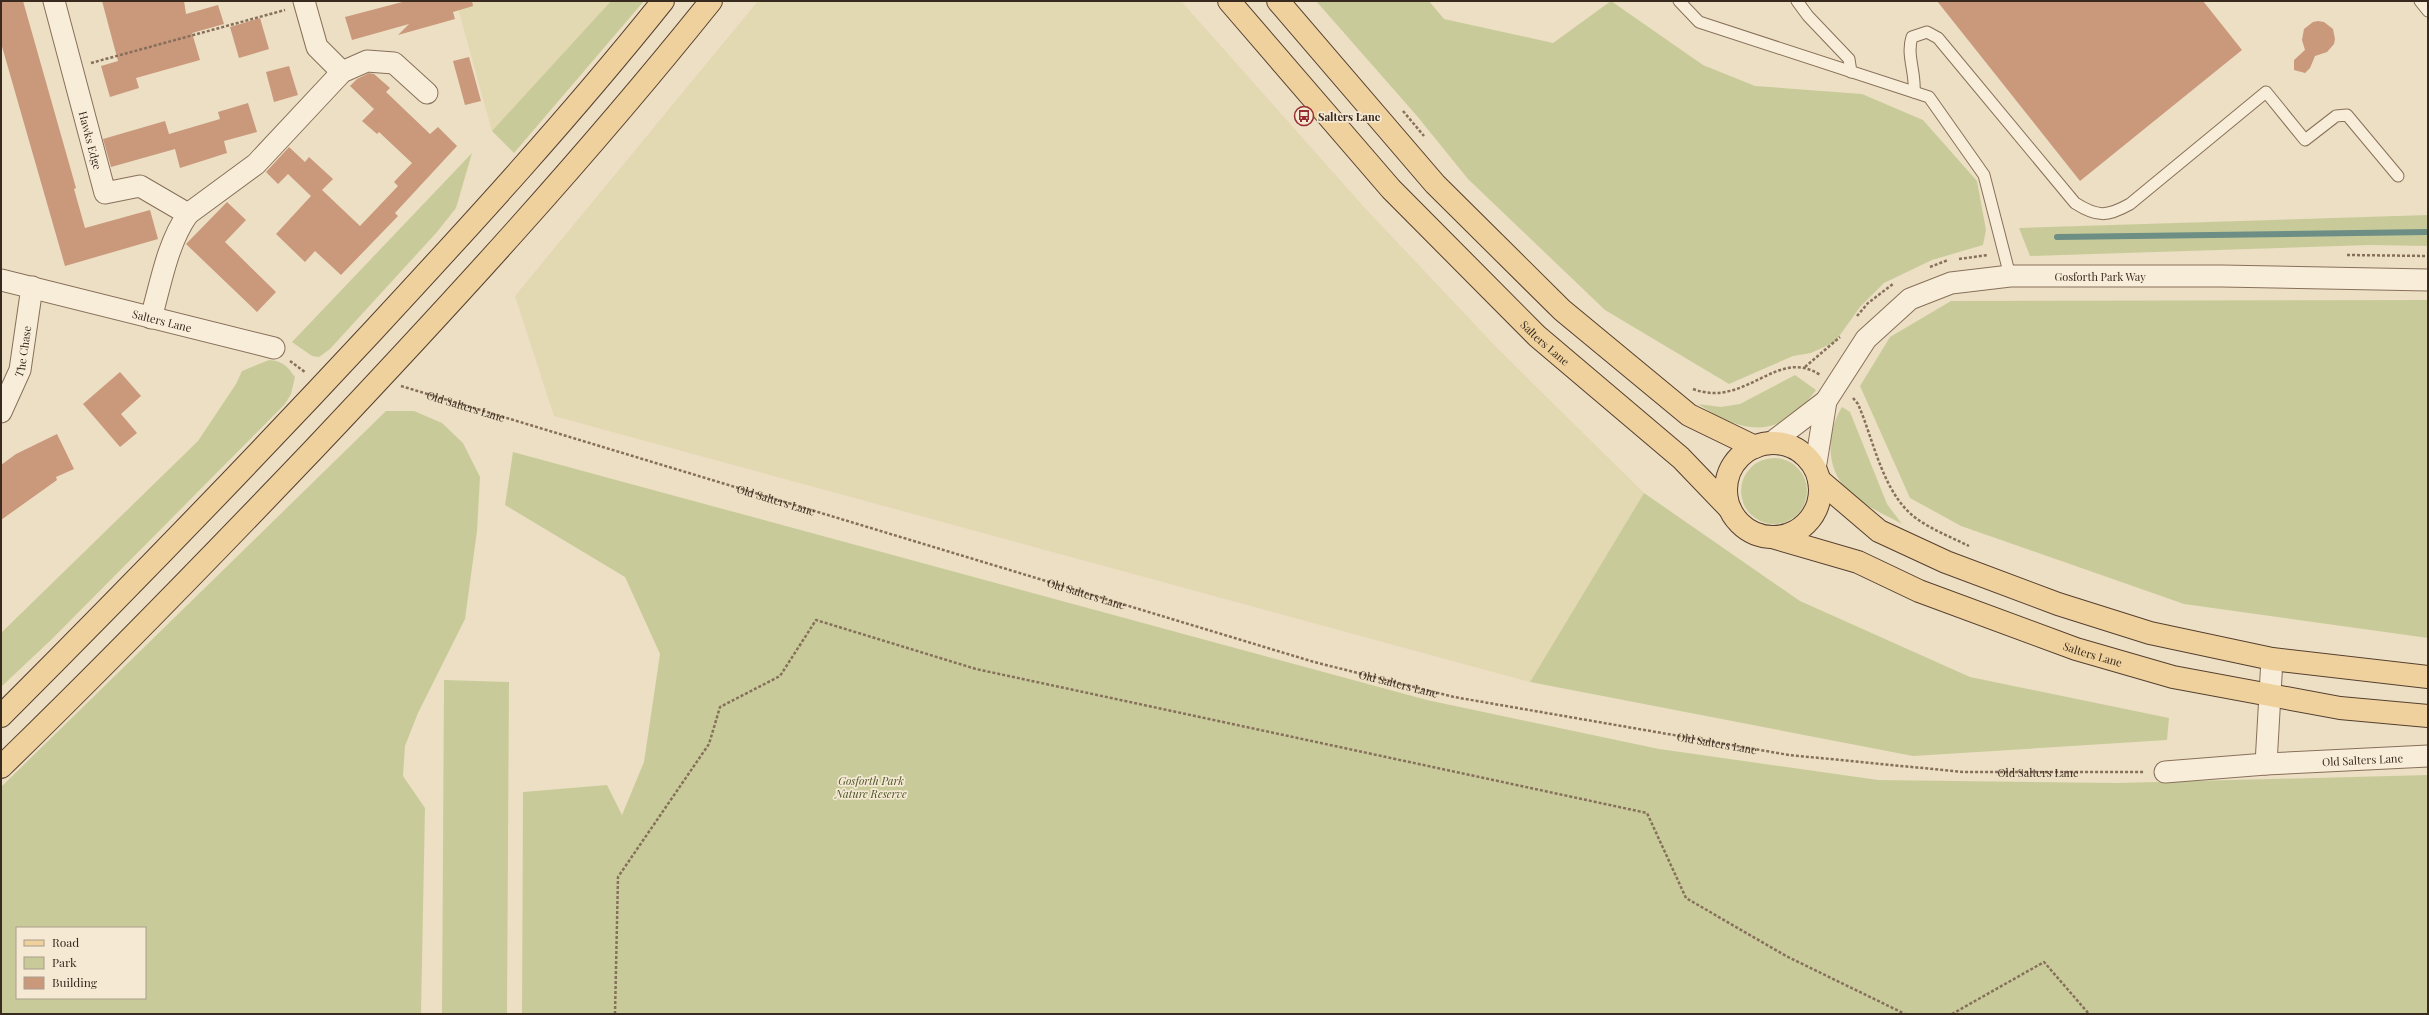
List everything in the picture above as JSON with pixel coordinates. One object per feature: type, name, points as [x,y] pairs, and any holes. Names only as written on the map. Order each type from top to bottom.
[{"type":"main road","points":[[1,716],[177,539],[469,228],[613,64],[663,1]]},
{"type":"main road","points":[[1,767],[196,572],[391,368],[530,215],[652,74],[711,1]]},
{"type":"main road","name":"Salters Lane","points":[[1229,1],[1397,195],[1537,336],[1681,458],[1730,509]]},
{"type":"main road","points":[[1278,1],[1435,184],[1562,310],[1689,414],[1764,445],[1796,449],[1805,456],[1817,475],[1878,531],[1946,562],[2058,604],[2150,633],[2272,660],[2428,677]]},
{"type":"main road","points":[[1764,445],[1739,458],[1728,476],[1726,496],[1730,509],[1743,526],[1759,535],[1772,537],[1789,535],[1801,528],[1811,518],[1818,505],[1817,475]]},
{"type":"main road","name":"Salters Lane","points":[[1772,537],[1858,562],[1919,591],[2076,649],[2173,677],[2340,708],[2428,716]]},
{"type":"street","name":"Hawks Edge","points":[[54,1],[105,193],[140,186],[188,214]]},
{"type":"street","points":[[304,3],[317,47],[342,72]]},
{"type":"street","points":[[152,318],[170,250],[180,226],[188,214],[256,164],[342,72],[367,61],[394,63],[427,93]]},
{"type":"street","name":"Gosforth Park Way","points":[[1764,445],[1826,401],[1866,339],[1910,299],[1951,283],[2010,276],[2222,276],[2428,280]]},
{"type":"street","name":"Salters Lane","points":[[1,280],[274,348]]},
{"type":"street","name":"The Chase","points":[[1,412],[20,370],[32,287]]},
{"type":"street","name":"Gosforth Park Way","points":[[1817,475],[1826,401]]},
{"type":"street","points":[[2266,764],[2272,660]]},
{"type":"street","name":"Old Salters Lane","points":[[2165,772],[2266,764],[2428,756]]},
{"type":"lane","points":[[1679,1],[1699,22],[1929,97],[1984,175],[2010,276]]},
{"type":"lane","points":[[1797,1],[1808,16],[1849,59],[1851,72]]},
{"type":"lane","points":[[2420,1],[2428,11]]},
{"type":"lane","points":[[1914,92],[1915,81],[1908,48],[1912,38],[1927,32],[1938,38],[2075,203],[2088,211],[2102,214],[2115,212],[2130,204],[2266,92],[2305,140],[2336,116],[2347,115],[2398,176]]},
{"type":"path","points":[[72,68],[304,3]]},
{"type":"path","points":[[274,348],[309,375]]},
{"type":"path","points":[[1691,388],[1707,393],[1725,394],[1783,369],[1805,367],[1817,373]]},
{"type":"path","name":"Old Salters Lane","points":[[403,388],[1314,662],[1454,697],[1789,755],[1963,772],[2165,772]]},
{"type":"path","points":[[1851,396],[1858,404],[1890,485],[1899,502],[1920,521],[1976,549]]},
{"type":"path","points":[[615,1014],[618,877],[709,744],[720,707],[780,676],[816,620],[976,669],[1648,813],[1686,898],[1786,956],[1905,1014]]},
{"type":"path","points":[[1952,1014],[2044,962],[2089,1014]]},
{"type":"shaded area","points":[[456,1],[611,1],[492,131]]},
{"type":"shaded area","points":[[758,1],[1181,1],[1363,206],[1498,349],[1644,493],[1530,682],[554,416],[515,296]]},
{"type":"green space","points":[[611,1],[644,1],[514,153],[492,131]]},
{"type":"green space","points":[[1316,1],[1429,1],[1444,19],[1553,43],[1611,1],[1703,65],[1755,86],[1862,94],[1923,120],[1977,181],[1986,230],[1983,245],[1932,260],[1884,283],[1860,307],[1835,342],[1811,353],[1793,356],[1729,384],[1605,310],[1468,179],[1417,116]]},
{"type":"green space","points":[[472,153],[456,208],[437,232],[330,349],[319,357],[312,356],[292,342]]},
{"type":"green space","points":[[2428,215],[2428,246],[2370,245],[2030,256],[2019,228]]},
{"type":"green space","points":[[2428,300],[2428,638],[2184,604],[1961,526],[1910,498],[1860,386],[1890,337],[1951,301]]},
{"type":"green space","points":[[269,360],[284,365],[295,377],[291,394],[285,404],[52,639],[1,687],[1,633],[198,441],[236,384],[242,371]]},
{"type":"green space","points":[[1795,375],[1816,390],[1803,406],[1789,417],[1776,424],[1762,427],[1747,427],[1715,415],[1698,404],[1721,407],[1740,404]]},
{"type":"green space","points":[[1842,407],[1850,412],[1887,504],[1902,524],[1873,509],[1856,498],[1846,489],[1839,479],[1831,456],[1831,443],[1832,431]]},
{"type":"green space","points":[[386,411],[414,411],[442,423],[463,443],[480,477],[477,531],[465,619],[418,713],[405,746],[403,776],[425,808],[421,1014],[1,1014],[1,787]]},
{"type":"green space","name":"Gosforth Park Nature Reserve","points":[[513,452],[1427,700],[1659,749],[1878,780],[2117,783],[2428,775],[2428,1014],[522,1014],[523,792],[607,785],[622,815],[644,762],[660,654],[625,577],[505,505]]},
{"type":"green space","points":[[1768,458],[1780,458],[1792,463],[1802,473],[1807,485],[1805,504],[1792,519],[1780,524],[1768,524],[1756,519],[1746,509],[1741,497],[1741,485],[1746,473],[1756,463]]},
{"type":"green space","points":[[1644,493],[1800,601],[1970,677],[2169,718],[2167,740],[1913,756],[1530,682]]},
{"type":"green space","points":[[444,680],[509,682],[507,1014],[442,1014]]},
{"type":"building","points":[[1,1],[23,1],[76,188],[74,189],[85,228],[150,210],[158,239],[65,266],[1,43]]},
{"type":"building","points":[[102,1],[184,1],[186,14],[218,5],[224,24],[192,33],[200,60],[136,78],[139,88],[110,97],[101,66],[118,61]]},
{"type":"building","points":[[406,1],[472,1],[473,6],[453,12],[455,19],[398,35],[409,24],[352,40],[345,17]]},
{"type":"building","points":[[1937,1],[2203,1],[2242,50],[2080,181]]},
{"type":"building","points":[[260,18],[269,49],[239,58],[230,27]]},
{"type":"building","points":[[2313,22],[2324,22],[2333,29],[2335,39],[2334,44],[2327,52],[2315,56],[2310,68],[2305,73],[2294,70],[2294,60],[2305,50],[2302,40],[2304,29]]},
{"type":"building","points":[[469,57],[481,101],[465,105],[453,61]]},
{"type":"building","points":[[289,66],[298,95],[274,102],[266,72]]},
{"type":"building","points":[[369,73],[374,74],[390,88],[386,92],[430,134],[438,127],[457,146],[395,213],[398,216],[341,275],[315,251],[305,262],[276,234],[311,196],[288,174],[278,184],[266,172],[289,147],[305,162],[309,157],[333,179],[322,190],[360,226],[398,186],[394,182],[412,163],[379,132],[377,134],[362,121],[374,109],[350,86],[357,79]]},
{"type":"building","points":[[248,103],[257,132],[224,141],[227,153],[180,168],[175,149],[111,167],[103,139],[165,121],[169,134],[220,119],[218,112]]},
{"type":"building","points":[[227,202],[246,220],[225,242],[276,292],[257,312],[186,244]]},
{"type":"building","points":[[120,372],[141,396],[121,414],[137,433],[120,447],[83,404]]},
{"type":"building","points":[[57,434],[74,469],[56,477],[57,480],[1,520],[1,465],[16,454]]},
{"type":"waterway","points":[[2057,237],[2428,232]]},
{"type":"place","name":"Salters Lane","points":[[1304,116]]}]
